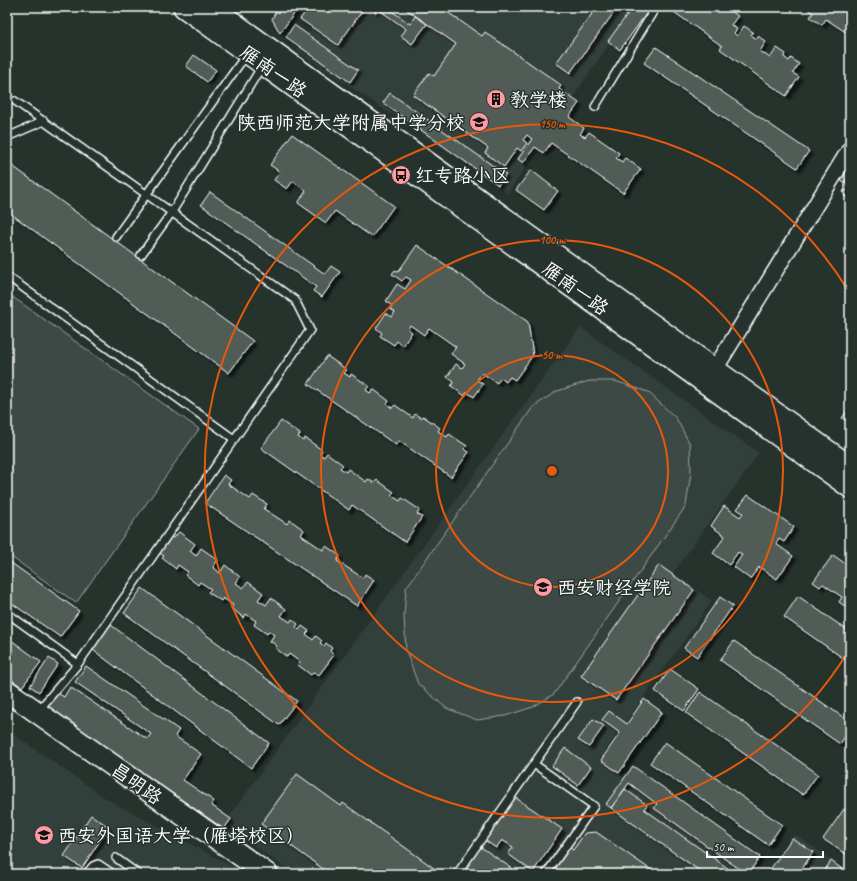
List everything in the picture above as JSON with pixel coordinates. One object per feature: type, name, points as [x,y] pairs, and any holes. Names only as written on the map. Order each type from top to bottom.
[{"type":"main road","name":"雁南一路","points":[[184,7],[259,52],[715,369],[850,467]]},
{"type":"main road","name":"雁南一路","points":[[211,7],[259,52],[850,487]]},
{"type":"main road","name":"昌明路","points":[[7,691],[267,874]]},
{"type":"street","points":[[715,369],[850,149]]},
{"type":"lane","points":[[595,108],[656,7]]},
{"type":"lane","points":[[116,237],[146,194],[259,52]]},
{"type":"lane","points":[[141,255],[172,212],[259,52]]},
{"type":"lane","points":[[15,100],[295,300],[310,330],[78,664],[37,712]]},
{"type":"lane","points":[[7,137],[44,121]]},
{"type":"lane","points":[[7,276],[234,439]]},
{"type":"lane","points":[[7,613],[78,664]]},
{"type":"lane","points":[[457,874],[577,702]]},
{"type":"lane","points":[[534,764],[594,806],[546,874]]},
{"type":"lane","points":[[116,858],[138,874]]},
{"type":"lane","points":[[86,874],[92,866],[98,864],[113,874]]},
{"type":"shaded area","name":"陕西师范大学附属中学分校","points":[[327,7],[634,7],[508,193],[296,50]]},
{"type":"shaded area","points":[[7,293],[199,429],[76,603],[7,554]]},
{"type":"shaded area","name":"西安财经学院","points":[[580,327],[759,453],[673,573],[712,601],[600,758],[761,874],[294,874],[224,824]]},
{"type":"shaded area","points":[[589,381],[615,381],[648,392],[676,418],[690,444],[691,472],[686,506],[554,694],[533,707],[505,716],[477,720],[446,708],[418,684],[406,651],[404,616],[406,588],[533,407],[557,391]]},
{"type":"shaded area","points":[[7,730],[107,799],[246,874],[7,874]]},
{"type":"shaded area","points":[[795,834],[850,873],[850,874],[768,874]]},
{"type":"building","points":[[278,7],[299,7],[280,33],[272,19]]},
{"type":"building","points":[[309,7],[365,7],[338,45],[300,19]]},
{"type":"building","points":[[369,7],[386,7],[410,24],[415,16],[427,24],[412,44],[401,36],[406,29],[378,9],[376,12]]},
{"type":"building","name":"教学楼","points":[[403,7],[440,7],[482,36],[485,32],[561,85],[559,89],[579,103],[569,117],[584,128],[580,134],[585,137],[589,132],[619,153],[616,158],[622,162],[625,158],[641,169],[623,193],[551,143],[544,153],[535,147],[523,163],[518,159],[532,139],[527,135],[523,140],[527,143],[521,151],[517,148],[504,167],[485,153],[488,148],[413,95],[429,73],[434,76],[456,44]]},
{"type":"building","points":[[597,7],[618,7],[570,73],[556,63]]},
{"type":"building","points":[[633,7],[651,7],[620,50],[608,41]]},
{"type":"building","points":[[674,7],[708,7],[706,9],[711,13],[716,7],[725,7],[738,16],[731,25],[737,29],[734,33],[737,36],[744,26],[753,32],[751,35],[757,39],[758,36],[766,42],[760,51],[770,58],[777,48],[786,54],[784,57],[789,61],[791,58],[799,64],[793,73],[799,77],[786,96],[720,49],[722,46],[671,10]]},
{"type":"building","points":[[804,7],[850,7],[850,35],[826,19],[822,25],[810,17],[813,13]]},
{"type":"building","points":[[294,25],[358,70],[350,82],[286,37]]},
{"type":"building","points":[[656,47],[809,151],[797,168],[644,63]]},
{"type":"building","points":[[194,55],[216,70],[207,82],[186,66]]},
{"type":"building","points":[[390,93],[506,175],[498,185],[383,103]]},
{"type":"building","points":[[292,134],[394,206],[372,237],[335,211],[326,223],[298,203],[306,191],[293,181],[287,189],[274,180],[280,172],[270,165]]},
{"type":"building","points":[[7,162],[253,341],[229,373],[7,211]]},
{"type":"building","points":[[850,165],[850,203],[848,196],[845,197],[843,191],[848,190],[846,181],[842,182],[841,176],[847,166]]},
{"type":"building","points":[[531,170],[558,191],[544,210],[516,190]]},
{"type":"building","points":[[210,192],[325,274],[331,266],[340,272],[322,297],[313,291],[316,287],[201,205]]},
{"type":"building","points":[[417,245],[528,322],[533,355],[515,380],[510,377],[506,382],[501,378],[497,383],[482,373],[477,380],[483,384],[474,397],[467,392],[465,396],[451,386],[454,382],[447,377],[456,364],[462,368],[465,364],[451,354],[456,347],[429,328],[424,335],[410,325],[408,329],[412,332],[403,346],[397,341],[394,345],[380,336],[382,333],[376,328],[386,313],[392,317],[395,312],[390,309],[392,306],[386,301],[397,284],[405,289],[411,280],[406,277],[402,281],[392,274],[395,270],[398,272]]},
{"type":"building","points":[[327,356],[347,370],[344,373],[350,377],[351,374],[369,386],[366,390],[370,393],[373,389],[389,401],[387,404],[392,408],[395,405],[413,418],[415,414],[421,418],[423,416],[440,428],[438,431],[447,437],[449,434],[467,446],[464,449],[469,452],[451,477],[399,441],[396,445],[308,384]]},
{"type":"building","points":[[850,407],[850,424],[842,418]]},
{"type":"building","points":[[281,421],[300,434],[298,437],[303,441],[305,438],[322,450],[320,454],[324,457],[327,453],[343,465],[340,468],[346,472],[348,469],[366,482],[368,479],[374,483],[377,480],[394,492],[391,495],[400,501],[402,498],[420,510],[417,514],[422,517],[405,542],[352,505],[349,510],[261,448]]},
{"type":"building","points":[[224,475],[231,480],[228,484],[250,499],[253,495],[267,504],[264,509],[287,524],[290,520],[304,530],[301,535],[323,550],[326,546],[340,556],[337,561],[363,578],[365,574],[374,580],[357,606],[205,503]]},
{"type":"building","points":[[748,495],[794,527],[784,542],[779,539],[776,544],[793,556],[777,579],[759,567],[750,579],[734,567],[742,555],[738,552],[729,565],[713,553],[725,536],[711,526],[724,506],[740,517],[743,513],[737,509]]},
{"type":"building","points":[[179,532],[195,544],[190,551],[196,556],[201,548],[218,560],[213,567],[220,573],[225,565],[240,577],[236,583],[243,588],[248,582],[263,593],[258,600],[266,605],[271,598],[286,609],[281,616],[290,622],[292,619],[298,624],[296,627],[299,630],[302,626],[309,631],[306,634],[313,640],[316,636],[322,641],[320,643],[324,646],[326,643],[332,648],[330,651],[334,655],[319,675],[314,672],[311,675],[298,665],[300,662],[289,654],[287,657],[275,648],[277,646],[270,641],[274,635],[269,631],[267,634],[254,625],[256,621],[246,614],[244,618],[231,608],[233,605],[223,598],[221,601],[208,592],[211,589],[200,582],[198,585],[185,575],[188,572],[178,565],[176,569],[162,558],[164,556],[158,552],[170,536],[174,538]]},
{"type":"building","points":[[833,555],[850,567],[850,610],[839,602],[842,597],[823,584],[820,587],[813,582]]},
{"type":"building","points":[[7,560],[79,611],[60,637],[7,600]]},
{"type":"building","points":[[659,565],[694,590],[616,700],[581,676]]},
{"type":"building","points":[[142,588],[297,701],[279,725],[124,613]]},
{"type":"building","points":[[798,596],[850,632],[850,663],[784,617]]},
{"type":"building","points":[[720,597],[733,606],[697,657],[684,648]]},
{"type":"building","points":[[107,622],[269,743],[251,768],[89,647]]},
{"type":"building","points":[[7,637],[41,662],[22,687],[7,677]]},
{"type":"building","points":[[734,641],[850,722],[850,729],[840,744],[720,660]]},
{"type":"building","points":[[49,658],[58,664],[39,692],[30,686]]},
{"type":"building","points":[[86,666],[179,730],[175,736],[201,754],[183,780],[214,801],[211,805],[231,819],[224,829],[44,706],[54,691],[64,697],[70,687],[147,739],[151,734],[75,682]]},
{"type":"building","points":[[670,669],[699,689],[684,711],[655,691]]},
{"type":"building","points":[[700,692],[818,774],[803,795],[686,713]]},
{"type":"building","points":[[644,699],[662,712],[619,773],[601,760],[620,733],[602,720],[609,711],[627,724]]},
{"type":"building","points":[[593,719],[604,726],[589,747],[578,740]]},
{"type":"building","points":[[665,742],[782,825],[768,845],[650,763]]},
{"type":"building","points":[[565,748],[591,767],[578,785],[552,766]]},
{"type":"building","points":[[633,766],[760,857],[748,874],[654,808],[657,804],[629,783],[611,808],[606,804]]},
{"type":"building","points":[[297,774],[341,806],[343,803],[438,871],[436,874],[330,874],[261,824]]},
{"type":"building","points":[[625,789],[647,805],[644,809],[736,874],[704,874],[611,808]]},
{"type":"building","points":[[513,796],[562,829],[533,872],[508,854],[513,847],[502,840],[496,848],[483,839]]},
{"type":"building","points":[[844,809],[850,813],[850,857],[823,839]]},
{"type":"building","points":[[91,815],[109,827],[82,868],[64,856]]},
{"type":"building","points":[[596,832],[657,874],[548,874],[568,847],[573,850],[585,833]]},
{"type":"building","points":[[792,838],[813,852],[800,872],[803,874],[767,874]]},
{"type":"building","points":[[478,845],[520,874],[458,874]]},
{"type":"building","points":[[831,861],[849,874],[822,874]]},
{"type":"place","name":"教学楼","points":[[496,99]]},
{"type":"place","name":"陕西师范大学附属中学分校","points":[[479,122]]},
{"type":"place","name":"红专路小区","points":[[401,175]]},
{"type":"place","name":"西安财经学院","points":[[543,587]]},
{"type":"place","name":"西安外国语大学（雁塔校区）","points":[[44,835]]}]
